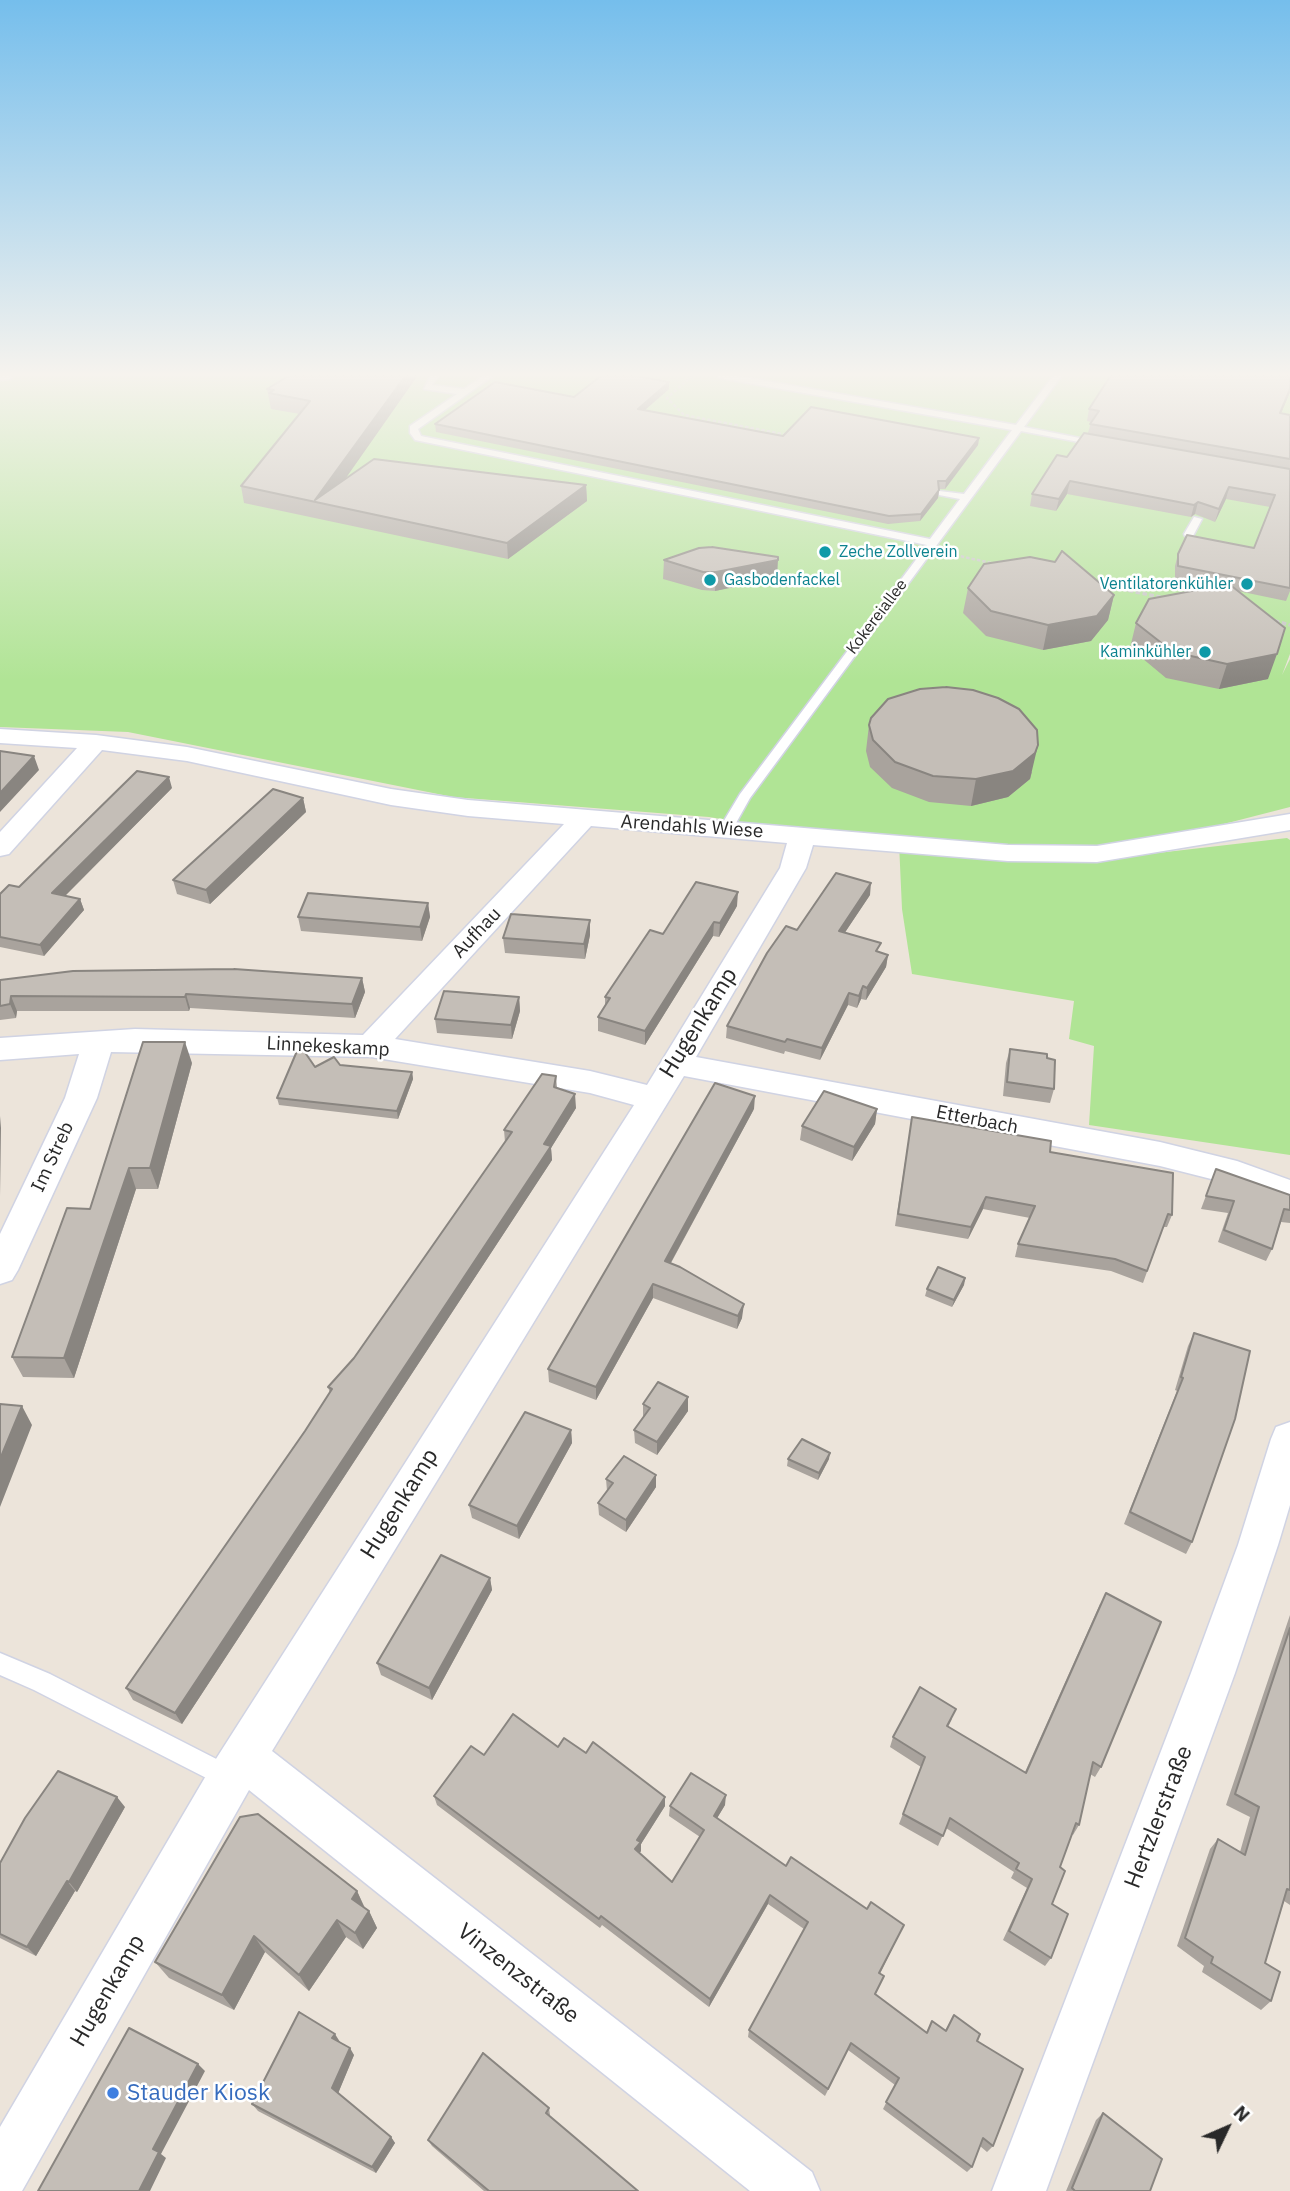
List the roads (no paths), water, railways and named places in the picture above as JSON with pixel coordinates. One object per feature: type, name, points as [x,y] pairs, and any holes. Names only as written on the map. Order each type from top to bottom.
[{"type":"street","name":"Arendahls Wiese","points":[[0,736],[96,742],[187,754],[426,803],[583,819],[803,834],[1007,853],[1076,855],[1169,843],[1290,822]]},
{"type":"street","points":[[0,848],[96,742]]},
{"type":"street","name":"Aufhau","points":[[371,1046],[583,819]]},
{"type":"street","name":"Hugenkamp","points":[[0,2178],[236,1767],[652,1098],[676,1064],[793,868],[803,834]]},
{"type":"street","name":"Linnekeskamp","points":[[0,1049],[135,1040],[371,1046],[590,1082],[652,1098]]},
{"type":"street","name":"Im Streb","points":[[0,1270],[80,1098],[99,1041]]},
{"type":"street","name":"Etterbach","points":[[676,1064],[1160,1154],[1283,1189]]},
{"type":"street","name":"Hertzlerstraße","points":[[1019,2191],[1213,1673],[1258,1545],[1290,1439]]},
{"type":"street","name":"Vinzenzstraße","points":[[236,1767],[793,2191]]},
{"type":"lane","points":[[604,477],[931,546]]},
{"type":"lane","name":"Kokereiallee","points":[[726,829],[752,786],[983,477]]},
{"type":"lane","points":[[942,493],[968,498]]},
{"type":"lane","points":[[1189,534],[1197,519]]},
{"type":"lane","points":[[0,1664],[236,1767]]},
{"type":"place","name":"Zeche Zollverein","points":[[825,552]]},
{"type":"place","name":"Gasbodenfackel","points":[[710,580]]},
{"type":"place","name":"Ventilatorenkühler","points":[[1247,584]]},
{"type":"place","name":"Kaminkühler","points":[[1205,652]]},
{"type":"place","name":"Stauder Kiosk","points":[[113,2093]]}]
